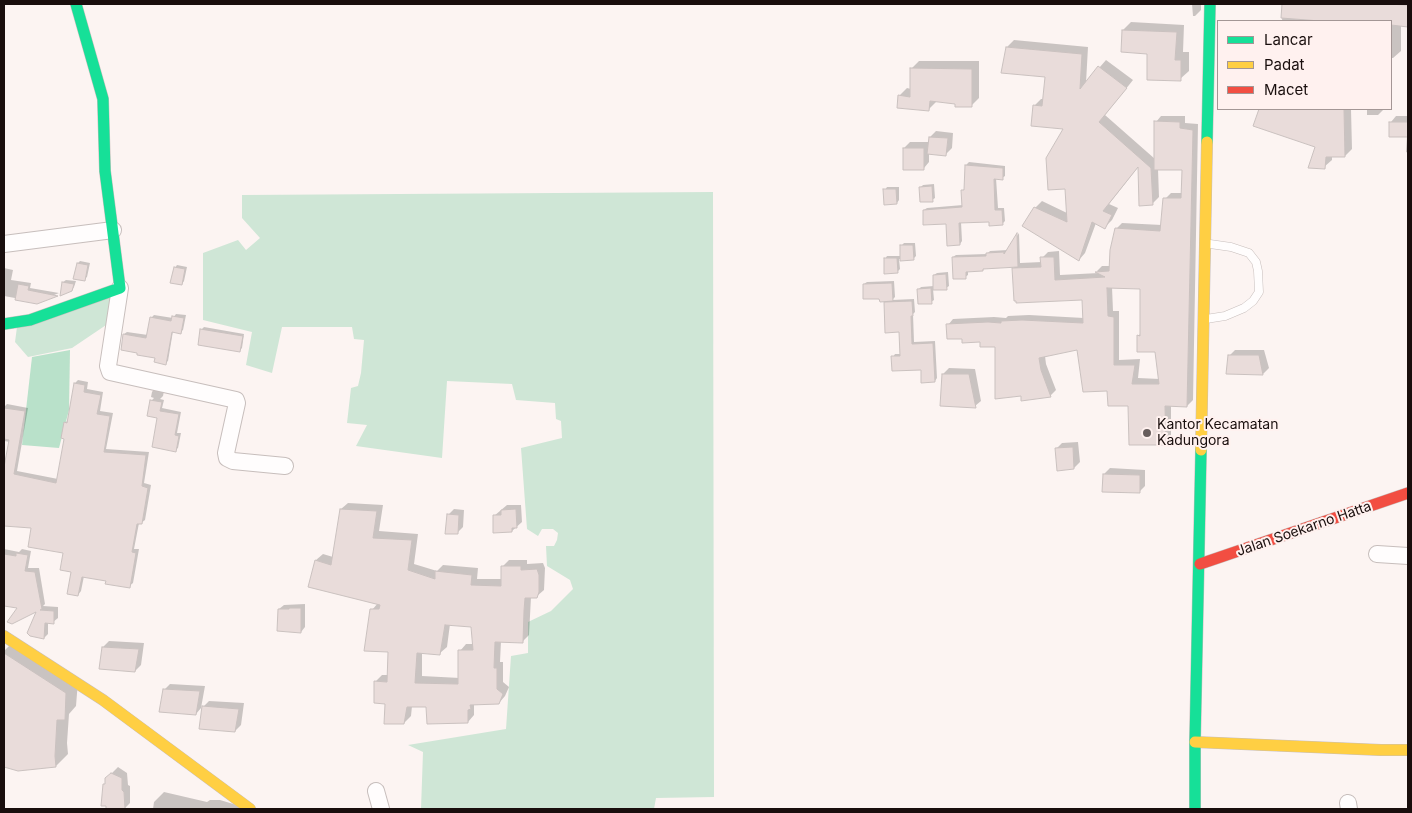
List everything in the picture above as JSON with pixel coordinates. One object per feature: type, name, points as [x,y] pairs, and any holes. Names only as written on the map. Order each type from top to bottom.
[{"type":"main road","points":[[4,324],[30,320],[120,288],[105,171],[102,99],[76,4]]},
{"type":"main road","points":[[1196,809],[1195,742],[1210,4]]},
{"type":"main road","name":"Jalan Soekarno Hatta","points":[[1200,564],[1408,493]]},
{"type":"main road","points":[[4,636],[103,700],[250,809]]},
{"type":"main road","points":[[1195,742],[1408,750]]},
{"type":"street","points":[[4,244],[113,230]]},
{"type":"street","points":[[120,288],[108,366],[110,372],[236,400],[238,403],[226,453],[227,458],[232,461],[285,466]]},
{"type":"street","points":[[1377,554],[1408,556]]},
{"type":"street","points":[[376,791],[381,809]]},
{"type":"lane","points":[[1204,320],[1225,316],[1244,308],[1253,300],[1258,292],[1256,262],[1249,253],[1231,247],[1205,243]]},
{"type":"green space","points":[[713,192],[714,797],[656,798],[654,809],[421,809],[423,752],[408,745],[506,729],[511,656],[528,653],[528,622],[551,611],[573,589],[570,580],[547,566],[546,546],[554,546],[558,533],[553,529],[542,529],[538,536],[527,529],[521,448],[562,438],[561,421],[556,419],[555,403],[516,400],[512,384],[447,381],[442,458],[356,446],[367,425],[347,423],[351,388],[358,386],[361,373],[364,340],[354,339],[352,327],[282,327],[272,373],[246,365],[252,332],[203,320],[203,253],[238,240],[246,250],[260,238],[242,218],[242,195]]},
{"type":"green space","points":[[116,292],[115,319],[72,348],[28,357],[15,342],[17,327]]},
{"type":"green space","points":[[70,350],[69,410],[59,448],[22,445],[32,357]]},
{"type":"building","points":[[1282,4],[1408,5],[1408,27],[1392,25],[1392,20],[1307,20],[1281,18]]},
{"type":"building","points":[[1122,30],[1177,32],[1175,60],[1181,60],[1181,81],[1147,80],[1147,54],[1121,52]]},
{"type":"building","points":[[1006,47],[1082,54],[1080,89],[1098,66],[1127,88],[1099,122],[1151,168],[1153,205],[1139,206],[1138,167],[1103,211],[1112,215],[1105,229],[1092,222],[1079,261],[1022,226],[1034,207],[1067,222],[1065,189],[1048,190],[1046,158],[1063,129],[1031,126],[1033,105],[1042,106],[1045,77],[1001,73]]},
{"type":"building","points":[[910,68],[972,69],[972,107],[955,107],[955,104],[930,101],[929,111],[897,108],[898,95],[910,97]]},
{"type":"building","points":[[1259,110],[1344,110],[1345,157],[1326,157],[1325,169],[1308,168],[1315,147],[1253,126]]},
{"type":"building","points":[[1154,121],[1180,122],[1180,128],[1193,130],[1187,407],[1165,406],[1166,445],[1129,445],[1128,406],[1108,406],[1107,391],[1083,392],[1077,350],[1039,358],[1041,370],[1051,397],[1021,401],[1021,396],[995,399],[995,347],[980,347],[980,342],[962,343],[962,339],[947,339],[946,324],[1001,323],[1001,321],[1022,320],[1083,323],[1082,300],[1016,303],[1014,301],[1012,268],[1041,267],[1040,257],[1054,257],[1055,280],[1105,277],[1095,272],[1109,271],[1110,250],[1115,228],[1160,231],[1163,198],[1181,198],[1182,170],[1154,170]],"holes":[[[1107,288],[1140,289],[1140,336],[1137,335],[1137,352],[1155,352],[1159,384],[1132,384],[1135,365],[1114,365],[1114,317],[1108,316]]]},
{"type":"building","points":[[1389,122],[1408,122],[1408,137],[1389,137]]},
{"type":"building","points":[[929,137],[948,138],[946,156],[927,154]]},
{"type":"building","points":[[903,148],[924,148],[924,170],[903,170]]},
{"type":"building","points":[[965,165],[1003,168],[1003,180],[994,179],[995,210],[1002,210],[1003,225],[989,226],[989,222],[959,223],[960,245],[947,246],[946,224],[923,225],[923,210],[962,207],[961,190],[964,190]]},
{"type":"building","points":[[932,186],[933,202],[920,202],[919,187]]},
{"type":"building","points":[[883,189],[896,189],[897,204],[884,205]]},
{"type":"building","points":[[1017,233],[1018,267],[966,272],[966,279],[953,279],[952,257],[986,256],[986,253],[1004,252],[1004,254]]},
{"type":"building","points":[[900,245],[913,245],[914,260],[900,261]]},
{"type":"building","points":[[884,258],[897,258],[898,273],[884,274]]},
{"type":"building","points":[[77,263],[88,265],[85,281],[73,279]]},
{"type":"building","points":[[174,267],[185,269],[182,285],[170,283]]},
{"type":"building","points":[[946,274],[947,290],[933,290],[933,275]]},
{"type":"building","points":[[62,282],[74,284],[72,291],[60,296]]},
{"type":"building","points":[[892,283],[893,301],[880,302],[879,299],[863,299],[863,284]]},
{"type":"building","points":[[18,284],[29,286],[28,290],[58,296],[37,304],[15,300]]},
{"type":"building","points":[[931,288],[932,304],[918,304],[917,289]]},
{"type":"building","points":[[912,301],[912,344],[933,343],[935,382],[921,383],[921,370],[892,371],[891,356],[900,356],[899,332],[885,333],[884,302]]},
{"type":"building","points":[[172,316],[184,318],[181,334],[172,332],[166,365],[154,362],[155,358],[121,350],[123,334],[146,338],[150,317],[171,321]]},
{"type":"building","points":[[200,329],[243,336],[240,352],[198,345]]},
{"type":"building","points":[[1228,355],[1259,355],[1263,375],[1226,374]]},
{"type":"building","points":[[942,374],[969,374],[976,408],[940,406]]},
{"type":"building","points":[[74,383],[85,385],[84,392],[101,395],[97,414],[110,416],[104,452],[146,455],[142,486],[148,488],[142,524],[137,524],[132,552],[136,553],[130,588],[105,584],[106,581],[82,577],[78,596],[67,594],[71,572],[60,570],[63,553],[28,547],[31,528],[4,526],[4,467],[9,440],[4,439],[4,408],[25,411],[14,474],[56,483],[64,439],[61,438],[64,422],[67,423]]},
{"type":"building","points":[[150,400],[162,402],[160,411],[179,414],[175,435],[179,436],[176,452],[152,447],[157,418],[147,416]]},
{"type":"building","points":[[1073,447],[1074,469],[1057,471],[1055,448]]},
{"type":"building","name":"Kantor Kecamatan Kadungora","points":[[1103,474],[1140,475],[1140,493],[1102,492]]},
{"type":"building","points":[[340,509],[377,511],[373,538],[412,540],[408,570],[435,579],[435,571],[472,575],[471,585],[501,586],[501,566],[521,566],[521,570],[537,569],[539,592],[537,598],[525,598],[523,643],[495,642],[494,668],[497,668],[497,689],[503,694],[499,704],[470,705],[468,723],[427,724],[426,707],[407,707],[404,724],[384,724],[385,704],[374,703],[374,681],[387,682],[388,652],[364,651],[370,609],[379,609],[380,605],[308,587],[315,560],[331,565]],"holes":[[[445,625],[471,627],[473,650],[458,650],[458,684],[415,683],[417,653],[440,655]]]},
{"type":"building","points":[[516,509],[517,528],[512,528],[512,532],[493,533],[493,515],[501,515],[501,510]]},
{"type":"building","points":[[447,514],[459,515],[458,534],[445,534]]},
{"type":"building","points":[[16,553],[28,555],[25,571],[35,572],[42,609],[40,610],[54,611],[54,624],[45,623],[44,639],[30,636],[27,633],[36,612],[12,624],[7,622],[17,608],[4,606],[4,554],[16,556]]},
{"type":"building","points":[[301,608],[301,633],[277,631],[278,609]]},
{"type":"building","points":[[102,647],[139,649],[135,672],[99,669]]},
{"type":"building","points":[[4,653],[66,693],[65,720],[57,720],[56,767],[18,771],[4,767]]},
{"type":"building","points":[[163,689],[200,691],[196,715],[159,712]]},
{"type":"building","points":[[202,706],[239,709],[235,732],[199,729]]},
{"type":"building","points":[[111,773],[122,778],[125,809],[106,809],[106,806],[101,806],[103,784],[105,784],[105,778]]},
{"type":"traffic: fast","points":[[4,324],[30,320],[120,288],[105,171],[103,99],[76,4]]},
{"type":"traffic: fast","points":[[1207,142],[1210,4]]},
{"type":"traffic: fast","points":[[1195,809],[1201,450]]},
{"type":"traffic: slow","points":[[1201,450],[1207,142]]},
{"type":"traffic: slow","points":[[4,636],[103,700],[250,809]]},
{"type":"traffic: slow","points":[[1195,742],[1408,750]]},
{"type":"traffic: jam","points":[[1200,564],[1408,493]]},
{"type":"place","name":"Kantor Kecamatan Kadungora","points":[[1147,433]]}]
